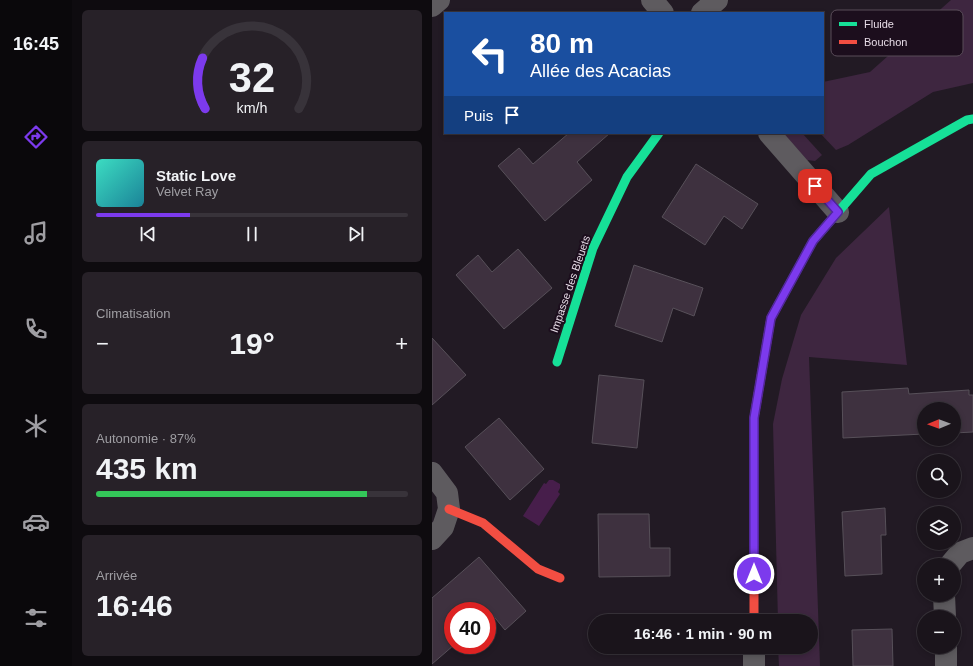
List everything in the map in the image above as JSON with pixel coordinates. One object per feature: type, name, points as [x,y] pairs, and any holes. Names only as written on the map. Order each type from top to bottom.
[{"type":"street","points":[[432,6],[439,0]]},
{"type":"street","points":[[652,0],[662,12]]},
{"type":"street","points":[[703,12],[717,0]]},
{"type":"street","points":[[754,614],[754,418],[771,318],[813,241],[871,174],[967,120],[973,119]]},
{"type":"street","name":"Impasse des Bleuets","points":[[557,362],[593,248],[627,177],[658,134]]},
{"type":"street","points":[[770,134],[838,212]]},
{"type":"street","points":[[432,473],[447,493],[449,509],[444,527],[432,539]]},
{"type":"street","points":[[449,509],[483,523],[538,569],[560,578]]},
{"type":"street","points":[[956,558],[960,553],[973,548]]},
{"type":"street","points":[[754,654],[754,666]]},
{"type":"street","points":[[946,654],[946,666]]},
{"type":"shaded area","points":[[951,0],[973,0],[973,83],[933,92],[848,145],[836,150],[821,134],[824,134],[824,82],[870,72],[888,56],[963,56],[963,10],[940,10]]},
{"type":"shaded area","points":[[784,134],[803,134],[822,155],[815,161],[807,160]]},
{"type":"shaded area","points":[[889,207],[907,365],[809,357],[820,666],[779,666],[778,654],[818,654],[818,614],[778,614],[773,424],[782,379],[801,315],[836,258]]},
{"type":"shaded area","points":[[549,480],[553,480],[560,484],[558,492],[560,494],[539,526],[523,516],[544,483],[546,484]]},
{"type":"building","points":[[568,134],[609,134],[577,162],[592,180],[545,221],[498,166],[519,148],[533,164]]},
{"type":"building","points":[[696,164],[758,204],[742,229],[724,216],[705,245],[662,217]]},
{"type":"building","points":[[518,249],[552,288],[504,329],[456,275],[478,255],[492,272]]},
{"type":"building","points":[[634,265],[703,288],[694,316],[673,308],[662,342],[615,326]]},
{"type":"building","points":[[432,338],[466,375],[432,405]]},
{"type":"building","points":[[599,375],[644,380],[637,448],[592,443]]},
{"type":"building","points":[[908,388],[909,394],[969,390],[969,395],[973,395],[973,432],[961,433],[961,402],[917,402],[917,434],[843,438],[842,392]]},
{"type":"building","points":[[499,418],[544,469],[510,500],[465,447]]},
{"type":"building","points":[[885,508],[886,535],[881,535],[882,574],[845,576],[842,512]]},
{"type":"building","points":[[598,514],[649,514],[650,548],[670,548],[670,576],[599,577]]},
{"type":"building","points":[[479,557],[526,611],[505,630],[496,619],[496,602],[444,602],[444,654],[432,664],[432,598]]},
{"type":"building","points":[[892,629],[893,666],[853,666],[852,630]]},
{"type":"traffic: fast","points":[[777,307],[813,241],[871,174],[967,120],[973,119]]},
{"type":"traffic: fast","points":[[557,362],[593,248],[627,177],[658,134]]},
{"type":"traffic: jam","points":[[754,614],[754,418],[771,318],[777,307]]},
{"type":"traffic: jam","points":[[449,509],[483,523],[538,569],[560,578]]},
{"type":"route","points":[[754,574],[754,418],[771,318],[813,241],[838,212],[815,186]]}]
